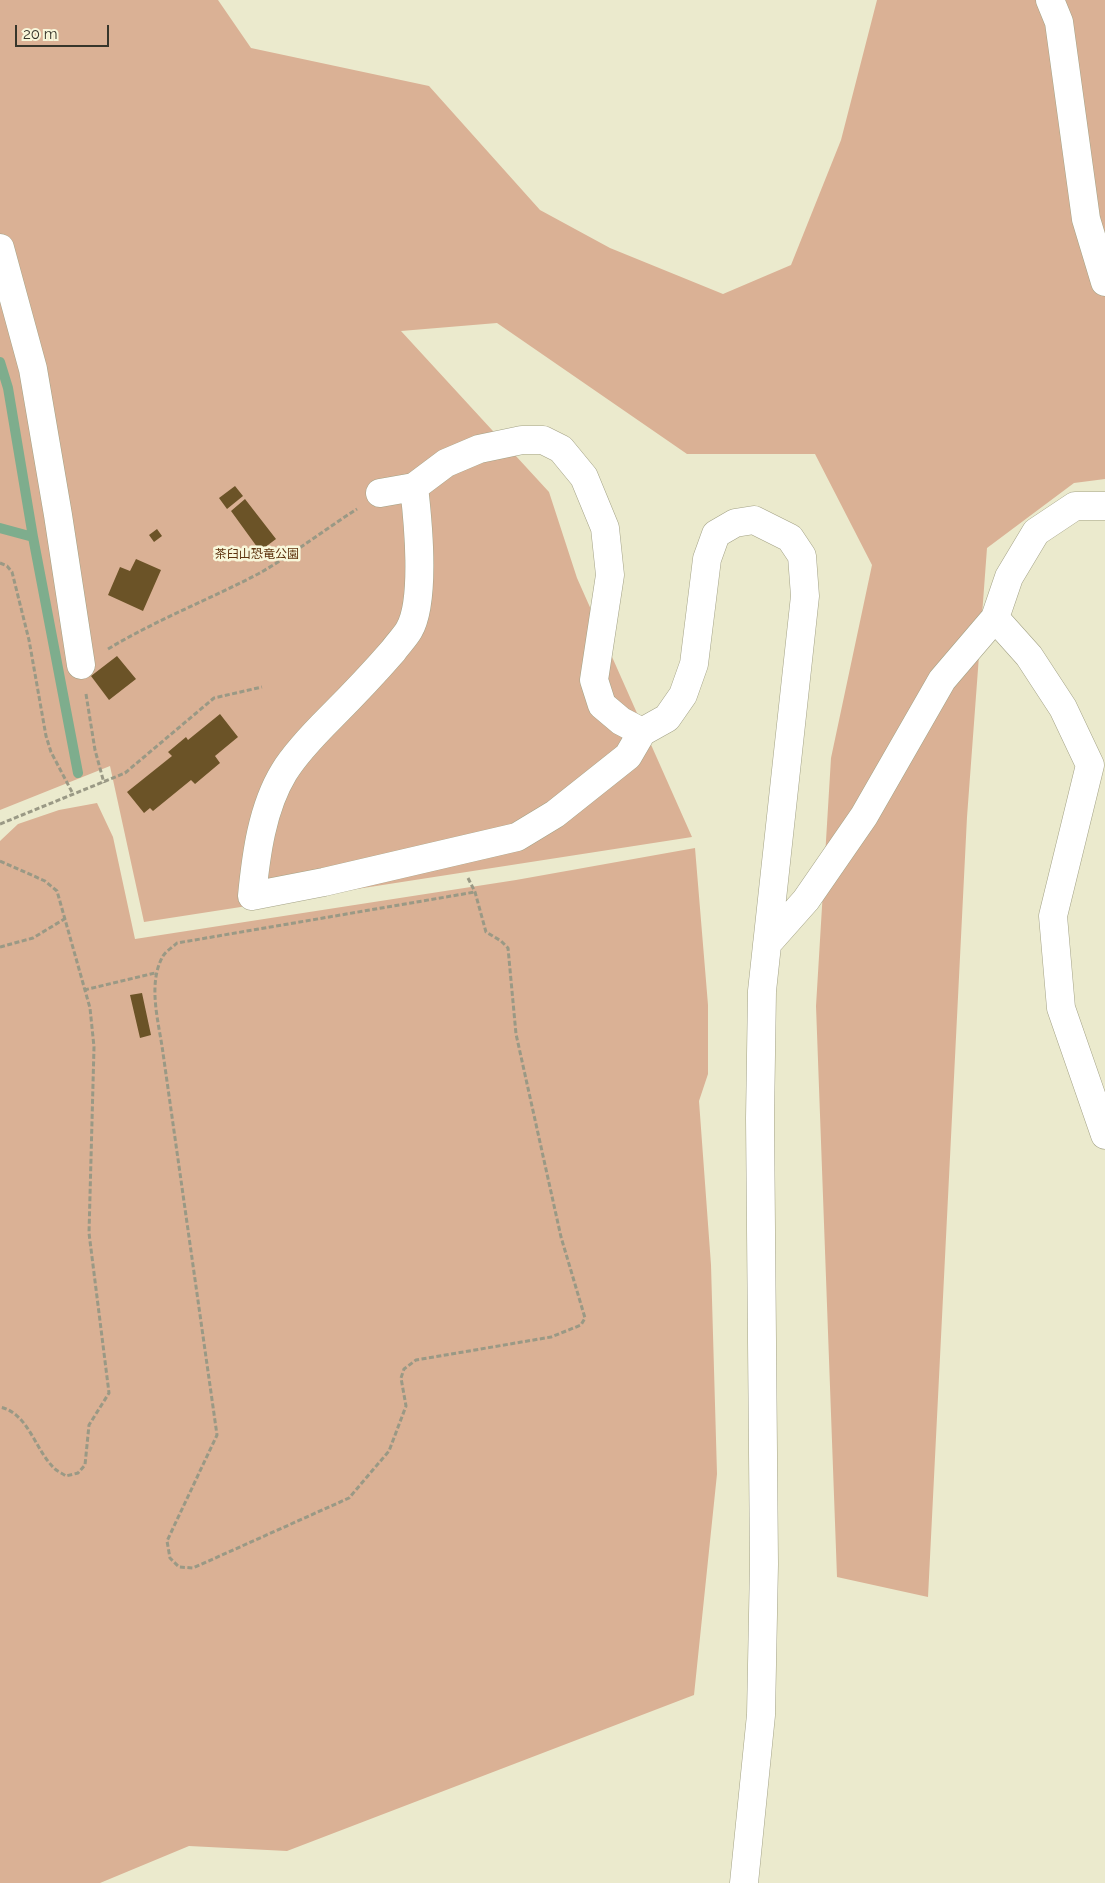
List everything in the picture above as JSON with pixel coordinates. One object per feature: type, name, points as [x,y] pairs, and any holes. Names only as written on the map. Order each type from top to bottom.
[{"type":"street","points":[[1050,0],[1059,22],[1086,219],[1105,282]]},
{"type":"street","points":[[0,248],[6,261],[33,369],[58,515],[80,665]]},
{"type":"street","points":[[380,493],[414,487],[446,463],[479,449],[522,440],[543,440],[561,448],[584,477],[604,528],[610,575],[594,680],[602,705],[621,722],[642,732]]},
{"type":"street","points":[[414,487],[419,530],[418,578],[416,608],[410,630],[363,687],[330,718],[284,772],[269,807],[255,860],[252,896],[324,882],[517,837],[555,814],[628,756],[642,732],[667,718],[683,695],[694,664],[707,559],[716,534],[735,523],[754,520],[790,538],[802,556],[805,596],[777,868],[766,944],[762,991],[760,1118],[764,1564],[761,1715],[744,1883]]},
{"type":"street","points":[[766,944],[806,900],[864,816],[942,680],[995,618],[1009,577],[1036,532],[1075,506],[1105,506]]},
{"type":"street","points":[[995,618],[1034,664],[1063,708],[1090,765],[1053,916],[1061,1008],[1105,1135]]},
{"type":"path","points":[[104,783],[95,750],[80,665],[129,636],[201,603],[260,572],[380,493]]},
{"type":"path","points":[[0,564],[7,566],[12,572],[29,640],[46,736],[51,752],[74,794]]},
{"type":"path","points":[[0,824],[104,783],[125,772],[214,698],[262,687]]},
{"type":"path","points":[[453,852],[476,892],[486,932],[501,941],[508,948],[516,1034],[561,1238],[585,1318],[581,1325],[551,1337],[416,1360],[404,1369],[402,1378],[406,1406],[389,1452],[350,1498],[193,1568],[179,1567],[170,1558],[167,1541],[217,1435],[162,1044],[155,973],[164,954],[177,943],[476,892]]},
{"type":"path","points":[[0,861],[45,881],[57,891],[90,1008],[94,1047],[89,1233],[109,1393],[89,1425],[85,1464],[78,1474],[66,1476],[53,1468],[20,1418],[0,1407]]},
{"type":"path","points":[[0,947],[33,938],[66,918]]},
{"type":"path","points":[[84,990],[155,973]]},
{"type":"green space","name":"茶臼山恐竜公園","points":[[0,0],[218,0],[251,48],[429,86],[540,210],[610,248],[723,294],[791,265],[841,140],[877,0],[1105,0],[1105,479],[1074,483],[987,548],[967,817],[928,1597],[837,1577],[816,1006],[831,758],[872,565],[815,454],[687,454],[497,323],[401,331],[549,492],[577,578],[692,837],[144,922],[110,766],[0,810]]},
{"type":"green space","points":[[97,803],[113,837],[135,939],[516,880],[695,848],[708,1005],[708,1074],[699,1101],[711,1265],[717,1474],[694,1695],[287,1851],[189,1846],[100,1883],[0,1883],[0,841],[18,824],[59,810]]},
{"type":"building","points":[[235,486],[243,496],[227,509],[219,498]]},
{"type":"building","points":[[245,499],[276,539],[260,551],[231,511]]},
{"type":"building","points":[[157,529],[162,536],[154,542],[149,535]]},
{"type":"building","points":[[136,559],[161,570],[143,611],[108,595],[120,567],[130,571]]},
{"type":"building","points":[[117,656],[136,679],[109,700],[91,676]]},
{"type":"building","points":[[220,714],[238,737],[215,756],[220,763],[195,784],[191,780],[153,811],[150,808],[144,813],[127,792],[172,756],[168,752],[186,737],[188,740]]},
{"type":"building","points":[[142,993],[151,1035],[140,1038],[130,995]]},
{"type":"waterway","points":[[0,362],[8,388],[33,537],[78,773]]},
{"type":"waterway","points":[[0,528],[33,537]]}]
